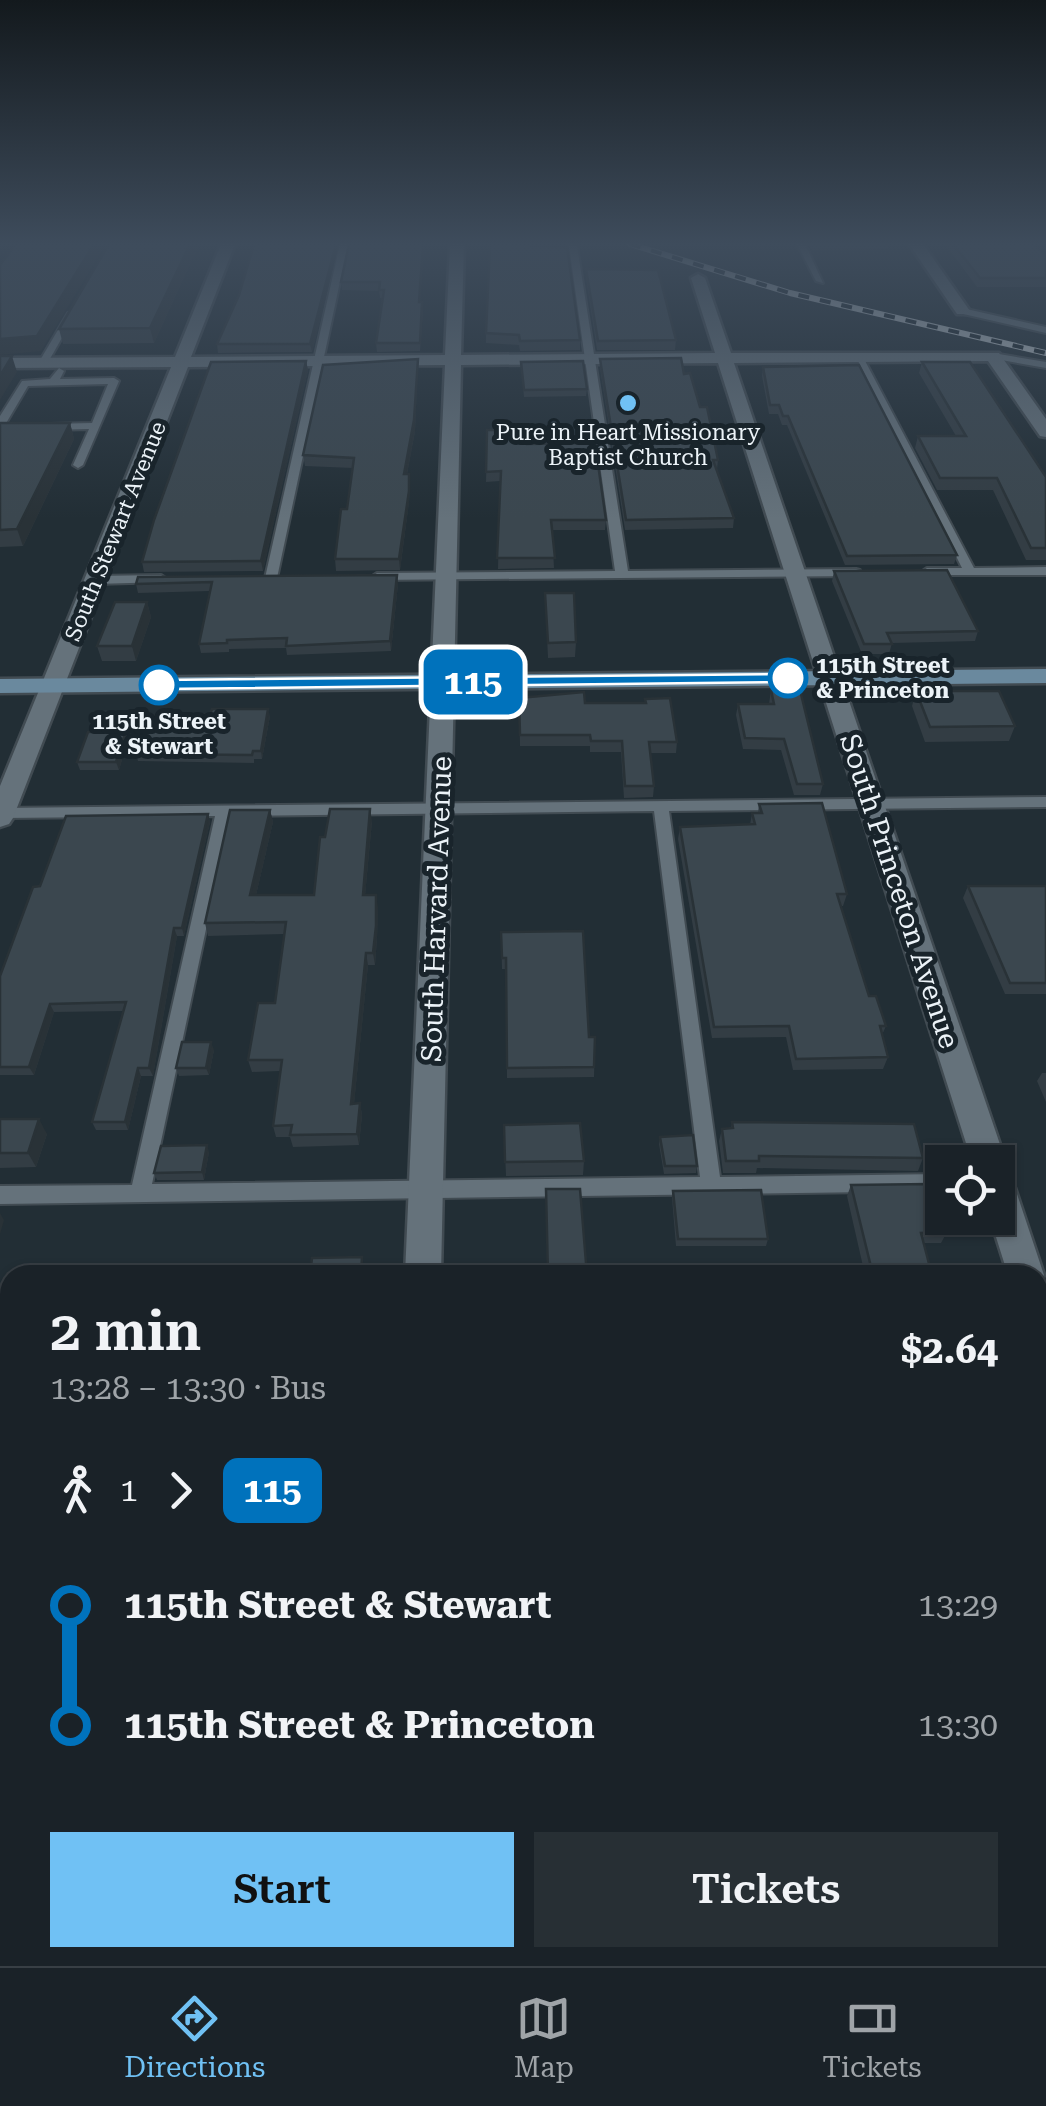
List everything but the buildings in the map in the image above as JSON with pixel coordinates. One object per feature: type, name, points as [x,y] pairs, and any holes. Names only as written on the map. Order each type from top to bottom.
[{"type":"street","name":"South Stewart Avenue","points":[[1,816],[192,336]]},
{"type":"street","name":"South Harvard Avenue","points":[[423,1265],[454,336]]},
{"type":"street","name":"South Princeton Avenue","points":[[717,336],[983,1145]]},
{"type":"street","points":[[0,362],[993,356],[1046,432]]},
{"type":"street","points":[[0,686],[1046,676]]},
{"type":"street","points":[[1013,1235],[1023,1265]]},
{"type":"lane","points":[[44,362],[59,336]]},
{"type":"lane","points":[[270,578],[323,336]]},
{"type":"lane","points":[[586,336],[622,575]]},
{"type":"lane","points":[[993,356],[1046,365]]},
{"type":"lane","points":[[858,357],[970,572]]},
{"type":"lane","points":[[54,382],[64,362]]},
{"type":"lane","points":[[19,427],[0,426],[25,383],[114,382],[78,464]]},
{"type":"lane","points":[[38,427],[96,426]]},
{"type":"lane","points":[[916,572],[1046,571]]},
{"type":"lane","points":[[361,577],[880,572]]},
{"type":"lane","points":[[252,578],[289,578]]},
{"type":"lane","points":[[96,580],[180,579]]},
{"type":"lane","points":[[1,816],[224,810],[1046,802]]},
{"type":"lane","points":[[661,806],[711,1185]]},
{"type":"lane","points":[[140,1193],[224,810]]},
{"type":"lane","points":[[0,1195],[925,1182]]},
{"type":"railway","points":[[972,336],[1046,353]]},
{"type":"bus line","name":"115","points":[[159,685],[788,678]]},
{"type":"place","name":"Pure in Heart Missionary Baptist Church","points":[[628,403]]},
{"type":"place","name":"115th Street & Princeton","points":[[788,678]]},
{"type":"place","name":"115th Street & Stewart","points":[[159,685]]}]
